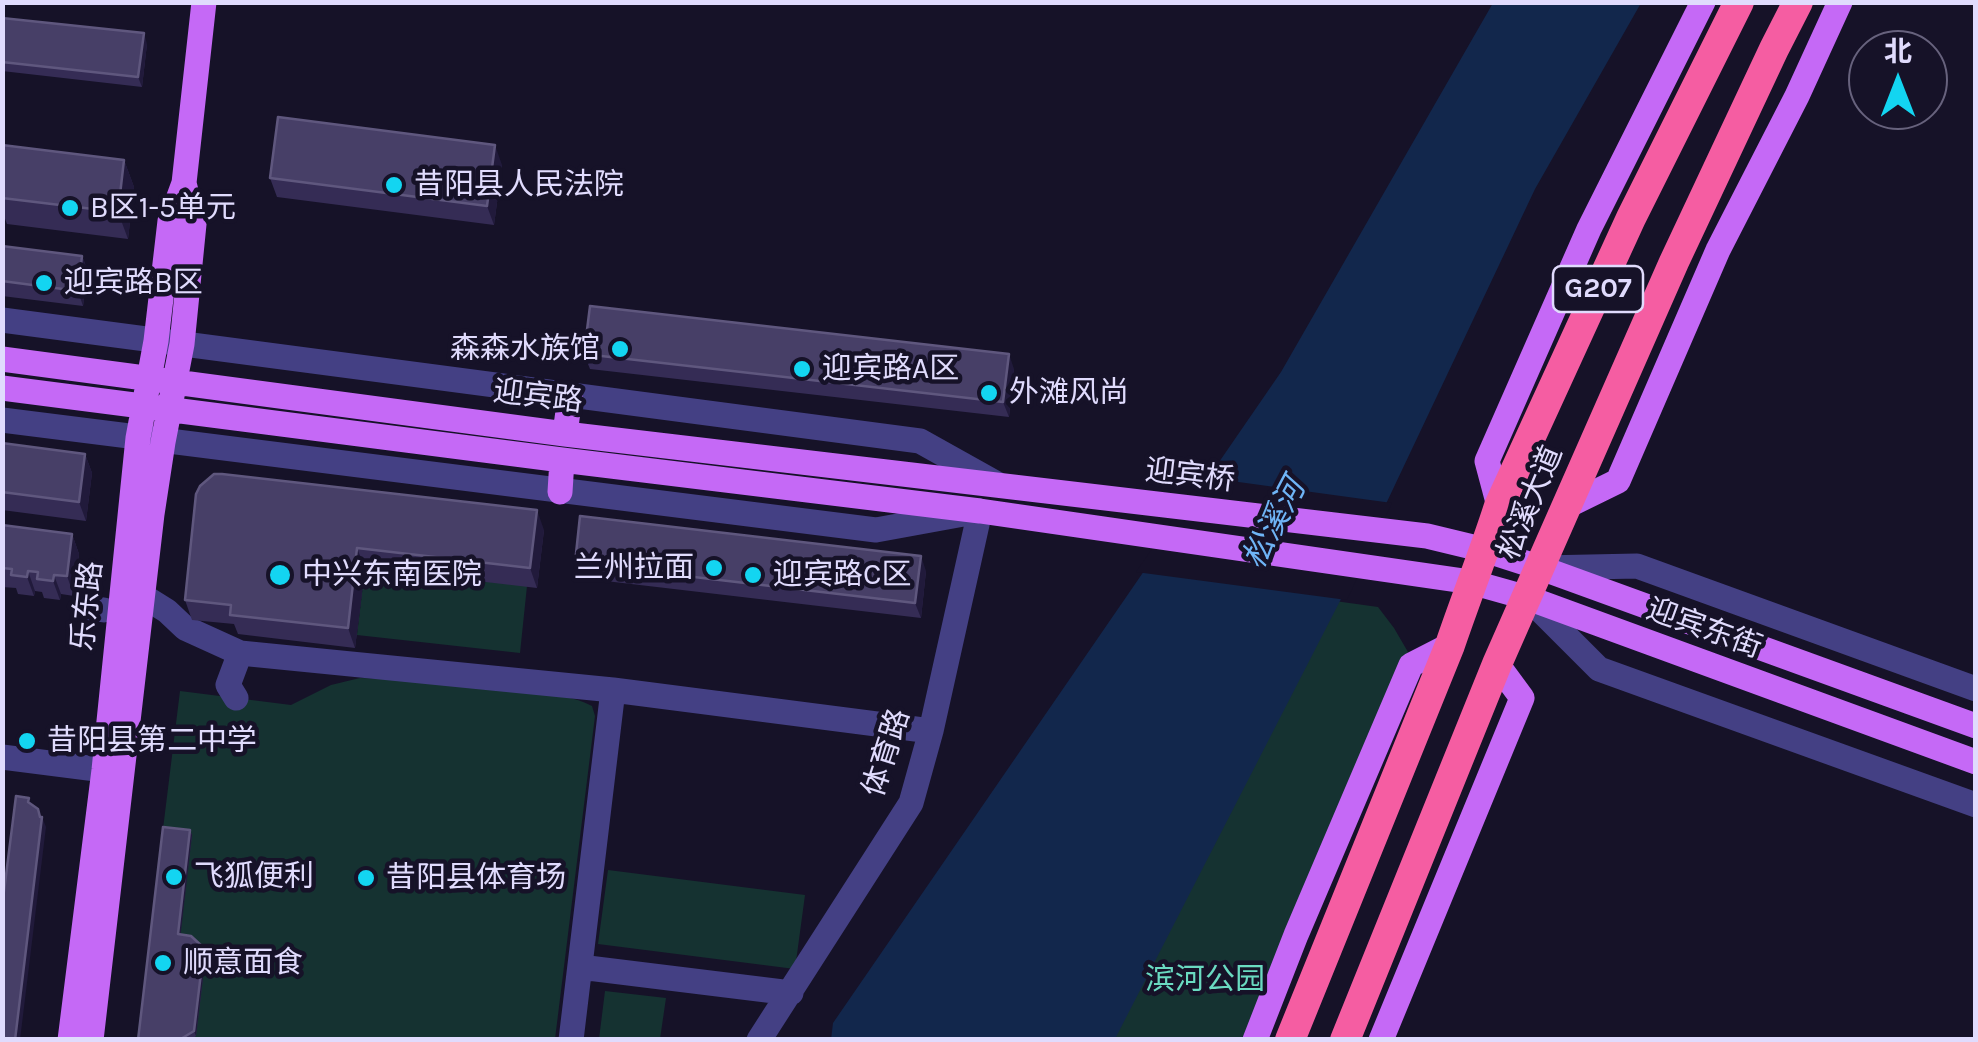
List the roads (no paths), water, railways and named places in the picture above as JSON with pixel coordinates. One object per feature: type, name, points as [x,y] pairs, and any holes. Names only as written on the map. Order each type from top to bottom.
[{"type":"highway","name":"松溪大道","points":[[1290,1040],[1450,645],[1500,506],[1630,218],[1738,2]]},
{"type":"highway","name":"松溪大道","points":[[1345,1040],[1497,664],[1674,262],[1798,2]]},
{"type":"main road","name":"乐东路","points":[[70,1040],[104,770],[151,440],[169,342],[170,220],[184,183],[204,2]]},
{"type":"main road","points":[[1500,506],[1487,461],[1589,230],[1703,2]]},
{"type":"main road","points":[[1568,506],[1618,481],[1718,250],[1840,2]]},
{"type":"main road","name":"迎宾路","points":[[2,359],[565,434],[1065,494]]},
{"type":"main road","name":"迎宾路","points":[[2,388],[980,511],[1406,571]]},
{"type":"main road","points":[[565,434],[570,396]]},
{"type":"main road","name":"乐东路","points":[[90,1040],[143,596],[151,440]]},
{"type":"main road","points":[[560,492],[562,460]]},
{"type":"main road","name":"迎宾桥","points":[[1065,494],[1427,536]]},
{"type":"main road","name":"迎宾东街","points":[[1427,536],[1541,568],[1976,726]]},
{"type":"main road","name":"迎宾东街","points":[[1406,571],[1471,582],[1528,598],[1976,762]]},
{"type":"main road","points":[[1255,1040],[1411,664],[1450,645]]},
{"type":"main road","points":[[1381,1040],[1522,698],[1497,664]]},
{"type":"street","points":[[2,320],[920,441],[996,484]]},
{"type":"street","points":[[2,420],[876,530],[980,511]]},
{"type":"street","name":"体育路","points":[[759,1040],[910,803],[932,731],[980,511]]},
{"type":"street","points":[[1541,568],[1637,566],[1976,689]]},
{"type":"street","points":[[143,596],[185,628],[240,653],[613,690],[932,731]]},
{"type":"street","points":[[1528,598],[1599,670],[1976,805]]},
{"type":"street","points":[[236,698],[228,685],[240,653]]},
{"type":"street","points":[[571,1040],[613,690]]},
{"type":"street","points":[[2,757],[104,770]]},
{"type":"street","points":[[580,967],[791,994]]},
{"type":"water","name":"松溪河","points":[[1493,3],[1641,3],[1535,189],[1340,601],[1115,1039],[831,1040],[833,1023],[1281,372]]},
{"type":"place","name":"昔阳县人民法院","points":[[394,185]]},
{"type":"place","name":"B区1-5单元","points":[[70,208]]},
{"type":"place","name":"迎宾路B区","points":[[44,283]]},
{"type":"place","name":"森森水族馆","points":[[620,349]]},
{"type":"place","name":"迎宾路A区","points":[[802,369]]},
{"type":"place","name":"外滩风尚","points":[[989,393]]},
{"type":"place","name":"兰州拉面","points":[[714,568]]},
{"type":"place","name":"中兴东南医院","points":[[280,575]]},
{"type":"place","name":"迎宾路C区","points":[[753,575]]},
{"type":"place","name":"昔阳县第二中学","points":[[27,741]]},
{"type":"place","name":"飞狐便利","points":[[174,877]]},
{"type":"place","name":"昔阳县体育场","points":[[366,878]]},
{"type":"place","name":"顺意面食","points":[[163,963]]},
{"type":"park label","name":"滨河公园","points":[[1205,980]]}]
